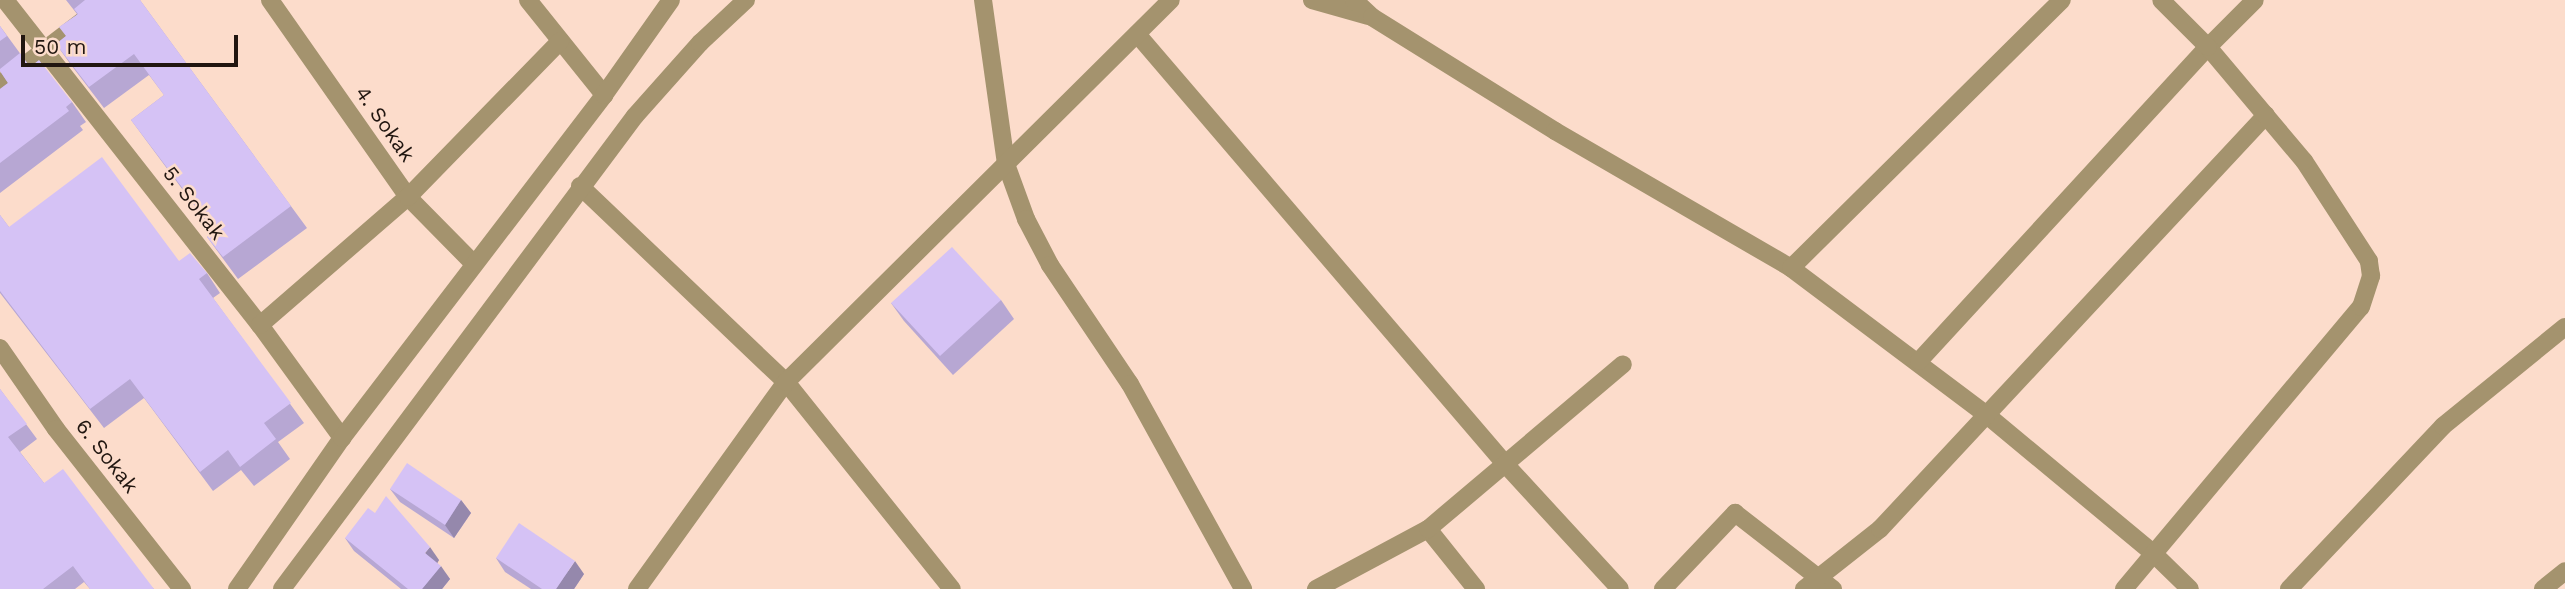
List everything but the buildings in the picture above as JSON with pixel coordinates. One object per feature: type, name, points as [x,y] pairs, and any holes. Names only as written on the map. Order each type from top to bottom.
[{"type":"street","name":"5. Sokak","points":[[5,0],[260,324],[342,438]]},
{"type":"street","points":[[0,84],[46,52],[110,0]]},
{"type":"street","name":"4. Sokak","points":[[270,0],[408,197],[474,264]]},
{"type":"street","points":[[528,0],[604,95]]},
{"type":"street","points":[[237,589],[342,438],[604,95],[671,0]]},
{"type":"street","points":[[282,589],[580,186],[635,116],[690,53],[746,0]]},
{"type":"street","points":[[983,0],[1006,164],[1026,219],[1050,265],[1130,384],[1243,589]]},
{"type":"street","points":[[987,19],[998,0]]},
{"type":"street","points":[[637,589],[786,382],[1171,0]]},
{"type":"street","points":[[1312,0],[1372,17]]},
{"type":"street","points":[[1354,0],[1372,17],[1555,131],[1791,268],[1919,361],[1988,416],[2154,554],[2190,589]]},
{"type":"street","points":[[1791,268],[2062,0]]},
{"type":"street","points":[[2124,589],[2367,296],[2371,276],[2369,261],[2304,160],[2207,47],[2161,0]]},
{"type":"street","points":[[1919,361],[2207,47],[2255,0]]},
{"type":"street","points":[[1137,34],[1506,464],[1620,589]]},
{"type":"street","points":[[260,324],[408,197],[560,41]]},
{"type":"street","points":[[1804,589],[1818,575],[1880,529],[2266,115]]},
{"type":"street","points":[[580,186],[786,382],[951,589]]},
{"type":"street","points":[[2289,589],[2443,426],[2565,327]]},
{"type":"street","name":"6. Sokak","points":[[0,348],[56,429],[182,589]]},
{"type":"street","points":[[1316,589],[1429,529],[1623,364]]},
{"type":"street","points":[[1663,589],[1735,513],[1833,589]]},
{"type":"street","points":[[1429,529],[1476,589]]},
{"type":"street","points":[[2543,589],[2565,571]]}]
